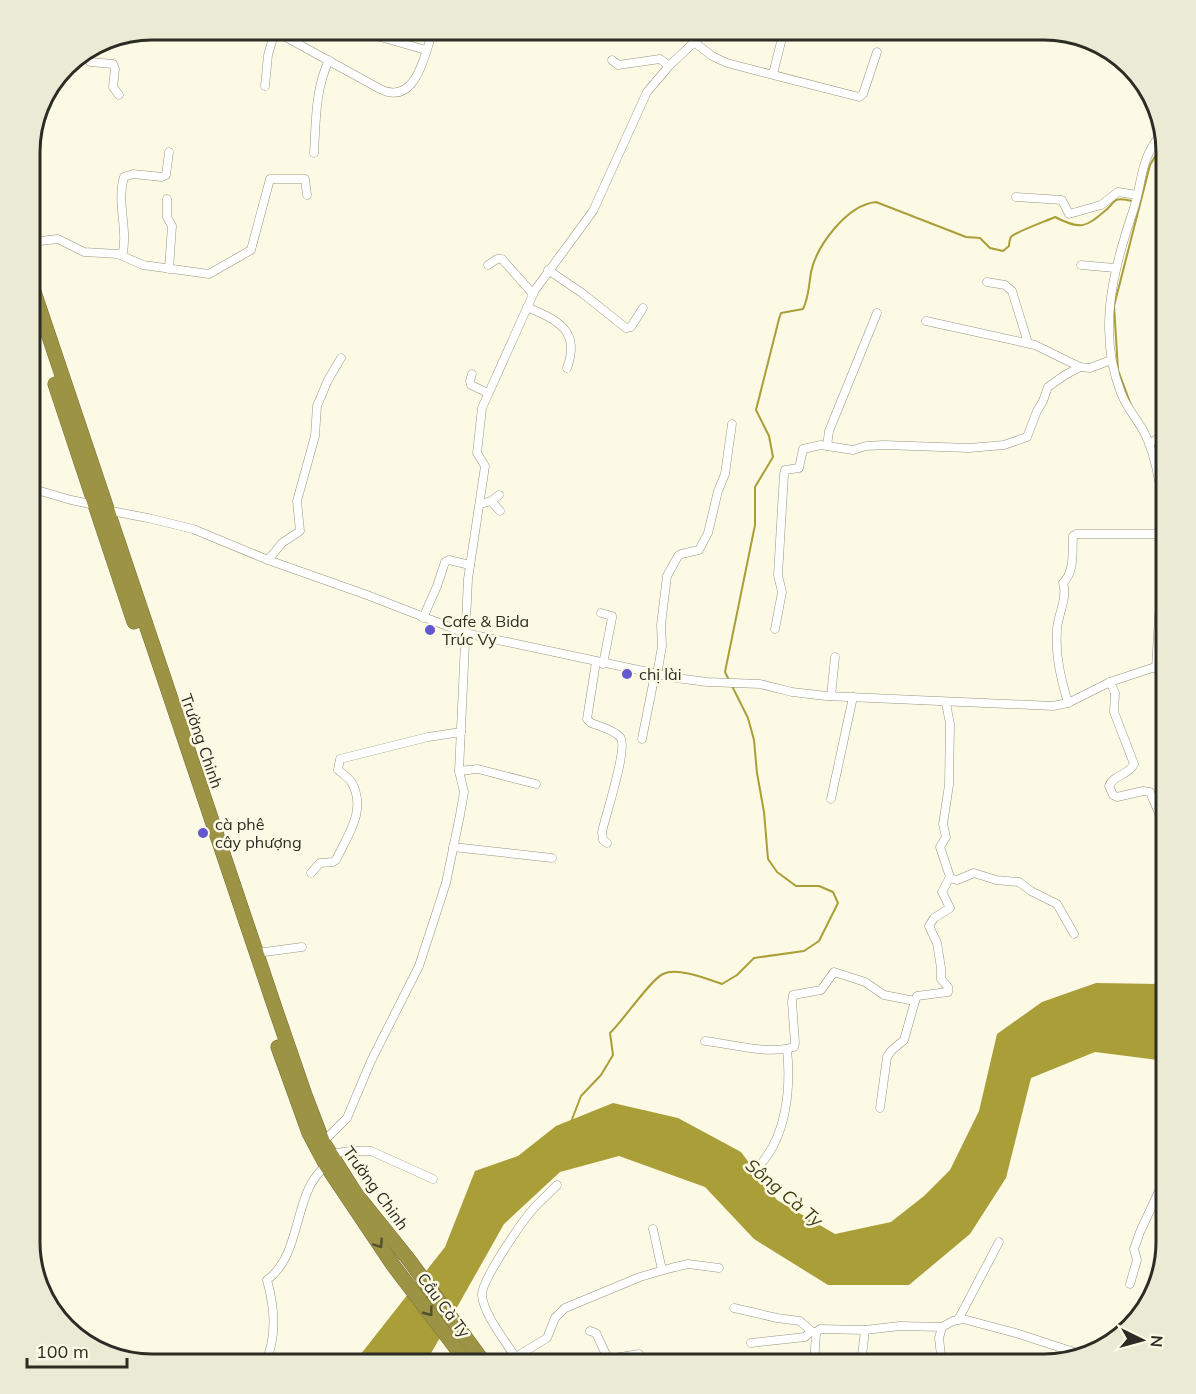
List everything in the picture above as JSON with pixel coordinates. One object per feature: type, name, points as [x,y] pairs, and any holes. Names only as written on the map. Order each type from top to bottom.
[{"type":"highway","name":"Trường Chinh","points":[[41,312],[304,1095],[328,1160],[409,1260]]},
{"type":"highway","name":"Trường Chinh","points":[[41,340],[94,505],[204,823],[294,1096],[309,1133],[393,1265]]},
{"type":"highway","name":"Cầu Cà Ty","points":[[409,1260],[478,1354]]},
{"type":"highway","name":"Cầu Cà Ty","points":[[393,1265],[460,1354]]},
{"type":"street","points":[[265,86],[272,40]]},
{"type":"street","points":[[293,40],[380,89],[393,93],[406,89],[411,84],[429,40]]},
{"type":"street","points":[[392,40],[426,50]]},
{"type":"street","points":[[773,74],[781,41]]},
{"type":"street","points":[[323,1142],[347,1118],[372,1061],[419,966],[446,883],[464,792],[459,771],[465,633],[470,565],[485,466],[477,454],[482,408],[533,294],[548,270],[593,211],[647,92],[694,42],[717,60],[859,97],[863,94],[878,52]]},
{"type":"street","points":[[612,60],[618,65],[660,59],[669,66]]},
{"type":"street","points":[[89,60],[113,64],[115,69],[112,87],[119,96]]},
{"type":"street","points":[[314,153],[317,97],[329,60]]},
{"type":"street","points":[[1155,143],[1145,158],[1137,195],[1115,268],[1109,306],[1108,334],[1111,360],[1121,393],[1156,439]]},
{"type":"street","points":[[122,256],[125,246],[122,187],[124,177],[129,174],[162,177],[166,175],[169,152]]},
{"type":"street","points":[[41,241],[58,239],[84,252],[122,256],[143,265],[211,274],[249,252],[270,179],[304,179],[307,195]]},
{"type":"street","points":[[1016,197],[1062,200],[1069,214],[1101,205],[1118,192],[1137,195]]},
{"type":"street","points":[[167,200],[167,216],[172,226],[169,269]]},
{"type":"street","points":[[488,265],[497,259],[505,261],[533,294]]},
{"type":"street","points":[[1081,265],[1115,268]]},
{"type":"street","points":[[548,270],[582,293],[626,328],[631,327],[643,308]]},
{"type":"street","points":[[987,282],[1005,285],[1012,291],[1028,344]]},
{"type":"street","points":[[527,307],[549,316],[567,333],[573,350],[567,368]]},
{"type":"street","points":[[827,446],[829,431],[877,313]]},
{"type":"street","points":[[926,321],[1028,344],[1080,367],[1094,367],[1111,360]]},
{"type":"street","points":[[268,560],[285,540],[300,531],[297,501],[315,436],[318,403],[341,358]]},
{"type":"street","points":[[775,629],[782,592],[778,575],[783,474],[788,469],[799,468],[803,449],[821,445],[853,450],[866,446],[884,445],[969,448],[1004,445],[1027,437],[1048,387],[1080,367]]},
{"type":"street","points":[[471,374],[471,385],[488,393]]},
{"type":"street","points":[[642,739],[662,646],[661,625],[667,576],[678,556],[699,550],[708,533],[724,474],[732,424]]},
{"type":"street","points":[[41,491],[108,511],[189,528],[268,560],[465,633],[656,674],[707,682],[760,684],[792,692],[831,696],[946,703],[1060,706],[1110,682],[1156,668]]},
{"type":"street","points":[[480,504],[491,501],[499,495]]},
{"type":"street","points":[[491,501],[500,512]]},
{"type":"street","points":[[1068,703],[1056,644],[1059,613],[1065,595],[1064,583],[1072,570],[1073,536],[1076,534],[1156,534]]},
{"type":"street","points":[[423,618],[445,562],[449,560],[470,565]]},
{"type":"street","points":[[601,613],[612,616],[612,618],[599,663],[587,719],[620,736],[622,741],[620,765],[602,832],[603,840],[607,843]]},
{"type":"street","points":[[831,696],[835,657]]},
{"type":"street","points":[[1110,682],[1115,693],[1114,712],[1134,764],[1132,768],[1110,782],[1109,786],[1113,795],[1117,797],[1143,790],[1150,792],[1156,806]]},
{"type":"street","points":[[831,799],[853,697]]},
{"type":"street","points":[[880,1108],[887,1057],[904,1040],[917,996],[945,994],[949,991],[940,979],[941,969],[937,942],[929,926],[934,918],[949,909],[942,892],[950,878],[940,847],[946,837],[943,824],[949,785],[950,724],[946,703]]},
{"type":"street","points":[[310,873],[317,864],[336,860],[357,819],[358,810],[352,782],[338,770],[339,759],[428,737],[461,732]]},
{"type":"street","points":[[459,771],[474,768],[536,784]]},
{"type":"street","points":[[453,847],[552,858]]},
{"type":"street","points":[[950,878],[957,880],[974,873],[996,880],[1019,882],[1031,891],[1059,905],[1074,934]]},
{"type":"street","points":[[257,953],[303,947]]},
{"type":"street","points":[[705,1041],[755,1048],[787,1049],[794,1047],[793,995],[821,990],[834,972],[865,982],[884,995],[915,1001]]},
{"type":"street","points":[[758,1167],[774,1144],[783,1120],[789,1070],[787,1049]]},
{"type":"street","points":[[268,1354],[275,1325],[267,1280],[274,1275],[288,1251],[299,1211],[309,1186],[328,1160],[350,1151],[371,1151],[433,1179]]},
{"type":"street","points":[[512,1354],[486,1310],[483,1287],[534,1208],[557,1185]]},
{"type":"street","points":[[1130,1284],[1137,1260],[1134,1249],[1156,1198]]},
{"type":"street","points":[[653,1229],[662,1270]]},
{"type":"street","points":[[958,1320],[999,1242]]},
{"type":"street","points":[[521,1354],[547,1338],[555,1318],[566,1308],[662,1270],[688,1264],[719,1268]]},
{"type":"street","points":[[734,1308],[777,1318],[800,1320],[813,1332],[814,1354]]},
{"type":"street","points":[[751,1343],[805,1337],[820,1329],[942,1327],[958,1320],[973,1321],[1069,1350]]},
{"type":"street","points":[[941,1354],[939,1338],[942,1327]]},
{"type":"street","points":[[862,1354],[865,1330]]},
{"type":"street","points":[[590,1331],[596,1333],[604,1354]]},
{"type":"shaded area","name":"Sông Cà Ty","points":[[1096,983],[1156,984],[1156,1060],[1095,1052],[1031,1078],[1006,1178],[970,1234],[909,1285],[828,1285],[754,1239],[705,1187],[619,1156],[560,1172],[504,1224],[431,1354],[361,1354],[445,1247],[475,1171],[518,1156],[556,1126],[613,1103],[678,1118],[741,1152],[777,1200],[835,1234],[891,1222],[924,1196],[950,1170],[979,1111],[997,1034],[1042,1002]]},
{"type":"waterway","points":[[1131,405],[1118,370],[1114,306],[1150,165],[1156,155]]},
{"type":"waterway","points":[[571,1122],[581,1096],[601,1075],[613,1055],[610,1033],[658,977],[669,972],[676,972],[722,984],[737,975],[754,958],[804,951],[819,941],[838,903],[833,892],[819,886],[796,886],[777,872],[768,859],[754,740],[748,718],[725,672],[755,525],[755,487],[773,457],[769,436],[756,410],[781,313],[803,309],[814,261],[820,250],[844,218],[854,210],[876,202],[966,237],[980,238],[990,248],[1003,251],[1009,246],[1013,235],[1055,217],[1071,224],[1082,225],[1093,221],[1116,200],[1125,199],[1140,203]]},
{"type":"place","name":"Cafe & Bida Trúc Vy","points":[[430,630]]},
{"type":"place","name":"chị lài","points":[[627,674]]},
{"type":"place","name":"cà phê cây phượng","points":[[203,833]]}]
